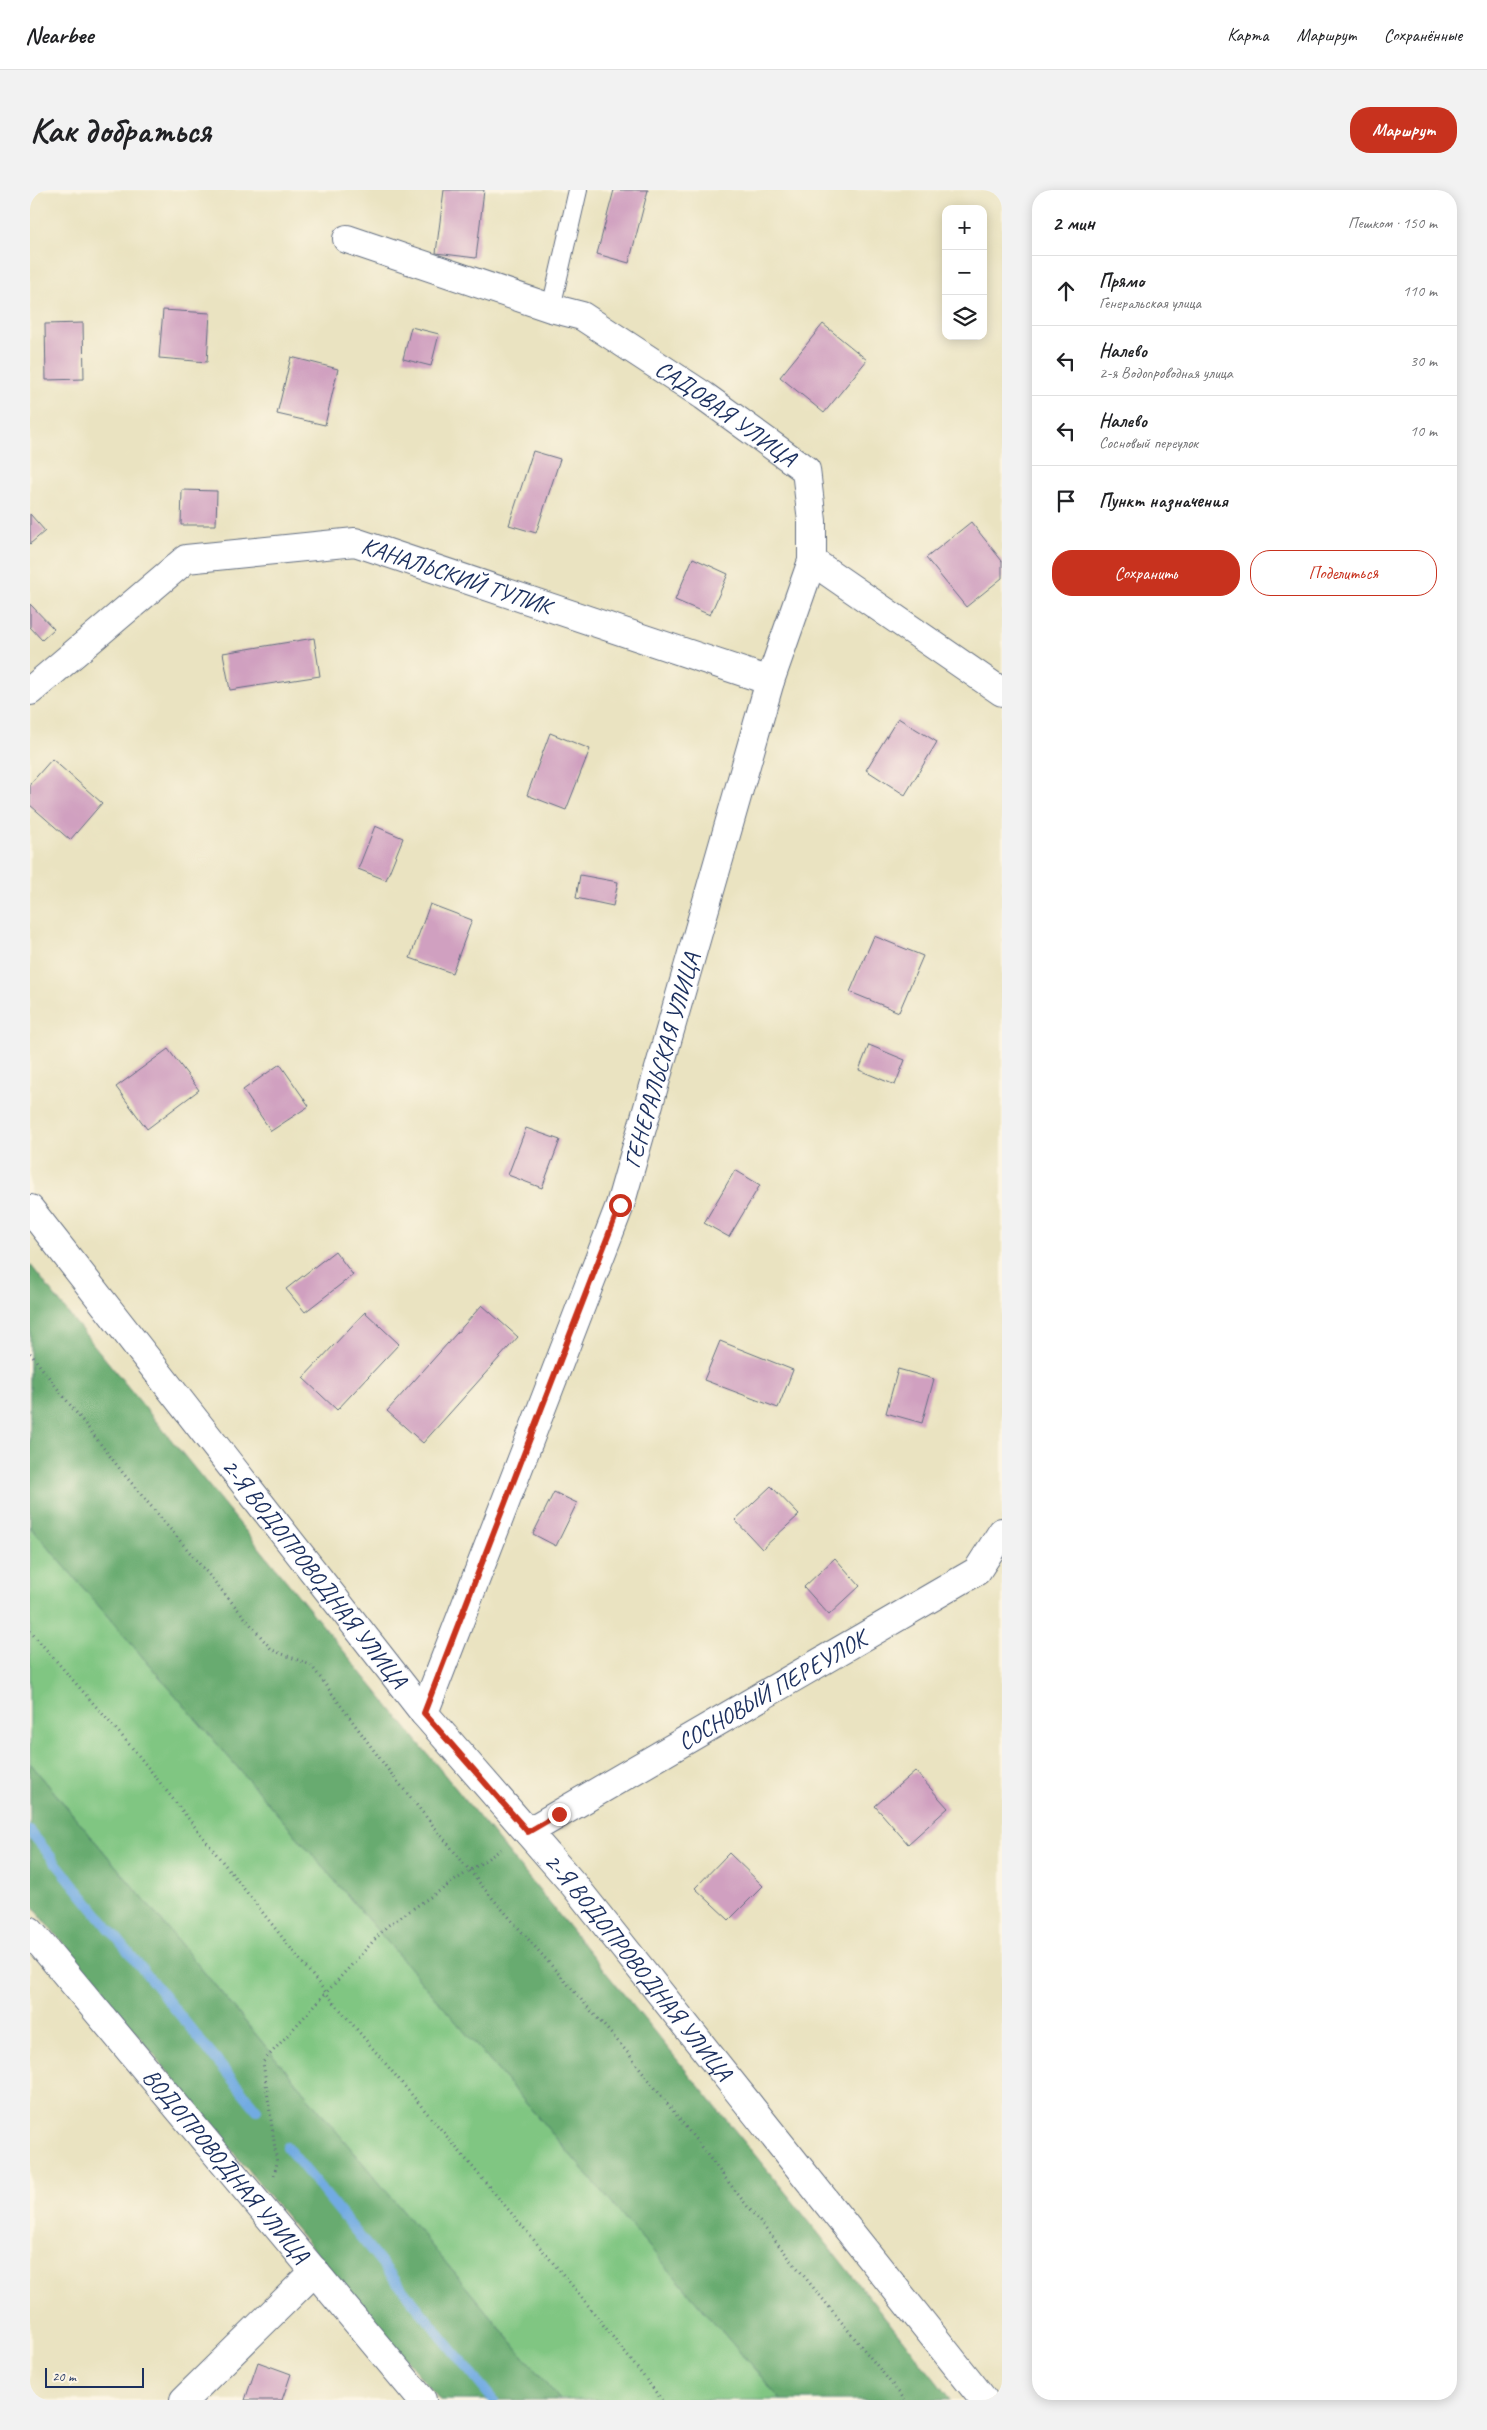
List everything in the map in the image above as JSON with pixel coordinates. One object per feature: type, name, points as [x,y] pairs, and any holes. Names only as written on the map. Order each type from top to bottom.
[{"type":"street","name":"САДОВАЯ УЛИЦА","points":[[348,239],[551,308],[582,316],[704,396],[806,470],[812,521],[812,561]]},
{"type":"street","name":"КАНАЛЬСКИЙ ТУПИК","points":[[30,691],[186,559],[355,542],[770,681]]},
{"type":"street","name":"ГЕНЕРАЛЬСКАЯ УЛИЦА","points":[[424,1713],[620,1205],[770,681],[812,561]]},
{"type":"street","points":[[812,561],[1002,692]]},
{"type":"street","name":"2-Я ВОДОПРОВОДНАЯ УЛИЦА","points":[[30,1209],[424,1713],[574,1885],[984,2400]]},
{"type":"street","name":"СОСНОВЫЙ ПЕРЕУЛОК","points":[[528,1832],[976,1571],[1002,1532]]},
{"type":"street","name":"ВОДОПРОВОДНАЯ УЛИЦА","points":[[30,1931],[422,2400]]},
{"type":"street","points":[[184,2400],[314,2271]]},
{"type":"lane","points":[[551,308],[578,190]]},
{"type":"path","points":[[30,1353],[123,1473],[272,1650],[311,1665],[389,1770],[471,1870],[628,2053],[751,2210],[905,2400]]},
{"type":"path","points":[[30,1631],[134,1751],[327,1994],[576,2290],[662,2400]]},
{"type":"path","points":[[264,2212],[277,2163],[263,2062],[387,1926],[528,1832]]},
{"type":"green space","points":[[30,1264],[71,1317],[799,2209],[951,2400],[781,2400],[30,1526]]},
{"type":"green space","points":[[30,1526],[781,2400],[560,2400],[30,1763]]},
{"type":"green space","points":[[30,1763],[560,2400],[440,2400],[301,2235],[30,1903]]},
{"type":"building","points":[[444,190],[484,190],[476,258],[436,253]]},
{"type":"building","points":[[614,190],[648,190],[629,263],[597,254]]},
{"type":"building","points":[[163,310],[210,313],[207,362],[159,358]]},
{"type":"building","points":[[83,323],[84,379],[46,380],[45,324]]},
{"type":"building","points":[[823,324],[867,360],[824,413],[780,377]]},
{"type":"building","points":[[411,327],[439,334],[431,366],[403,359]]},
{"type":"building","points":[[291,357],[338,369],[325,425],[277,414]]},
{"type":"building","points":[[533,451],[560,459],[536,533],[509,525]]},
{"type":"building","points":[[182,490],[217,491],[216,525],[181,525]]},
{"type":"building","points":[[30,514],[45,531],[30,544]]},
{"type":"building","points":[[971,522],[1002,561],[1002,578],[966,607],[926,558]]},
{"type":"building","points":[[693,558],[728,574],[710,615],[675,600]]},
{"type":"building","points":[[30,604],[54,629],[42,640],[30,627]]},
{"type":"building","points":[[314,638],[320,676],[230,690],[223,653]]},
{"type":"building","points":[[898,718],[937,742],[905,795],[866,770]]},
{"type":"building","points":[[550,733],[590,749],[566,810],[527,795]]},
{"type":"building","points":[[52,759],[102,803],[70,840],[30,805],[30,784]]},
{"type":"building","points":[[375,826],[403,838],[386,880],[358,869]]},
{"type":"building","points":[[580,875],[618,882],[613,906],[576,898]]},
{"type":"building","points":[[430,904],[472,920],[452,973],[410,958]]},
{"type":"building","points":[[874,936],[923,956],[899,1012],[850,992]]},
{"type":"building","points":[[869,1045],[905,1060],[895,1085],[859,1070]]},
{"type":"building","points":[[168,1049],[199,1090],[147,1129],[116,1087]]},
{"type":"building","points":[[280,1064],[309,1106],[271,1131],[243,1090]]},
{"type":"building","points":[[526,1128],[560,1140],[542,1188],[508,1175]]},
{"type":"building","points":[[735,1170],[760,1185],[729,1237],[704,1223]]},
{"type":"building","points":[[335,1251],[353,1275],[305,1312],[286,1289]]},
{"type":"building","points":[[482,1305],[518,1337],[423,1443],[387,1411]]},
{"type":"building","points":[[365,1312],[399,1344],[337,1410],[303,1378]]},
{"type":"building","points":[[720,1341],[793,1370],[778,1408],[704,1380]]},
{"type":"building","points":[[898,1369],[934,1379],[922,1423],[886,1413]]},
{"type":"building","points":[[771,1486],[799,1515],[762,1549],[735,1520]]},
{"type":"building","points":[[554,1492],[577,1503],[556,1546],[533,1534]]},
{"type":"building","points":[[835,1558],[860,1586],[829,1615],[804,1587]]},
{"type":"building","points":[[915,1771],[948,1808],[908,1844],[875,1806]]},
{"type":"building","points":[[729,1853],[763,1886],[729,1920],[695,1888]]},
{"type":"building","points":[[258,2362],[291,2374],[282,2400],[245,2400]]},
{"type":"waterway","points":[[30,1831],[257,2110]]},
{"type":"waterway","points":[[287,2147],[493,2400]]},
{"type":"route","points":[[559,1814],[528,1832],[424,1713],[620,1205]]}]
